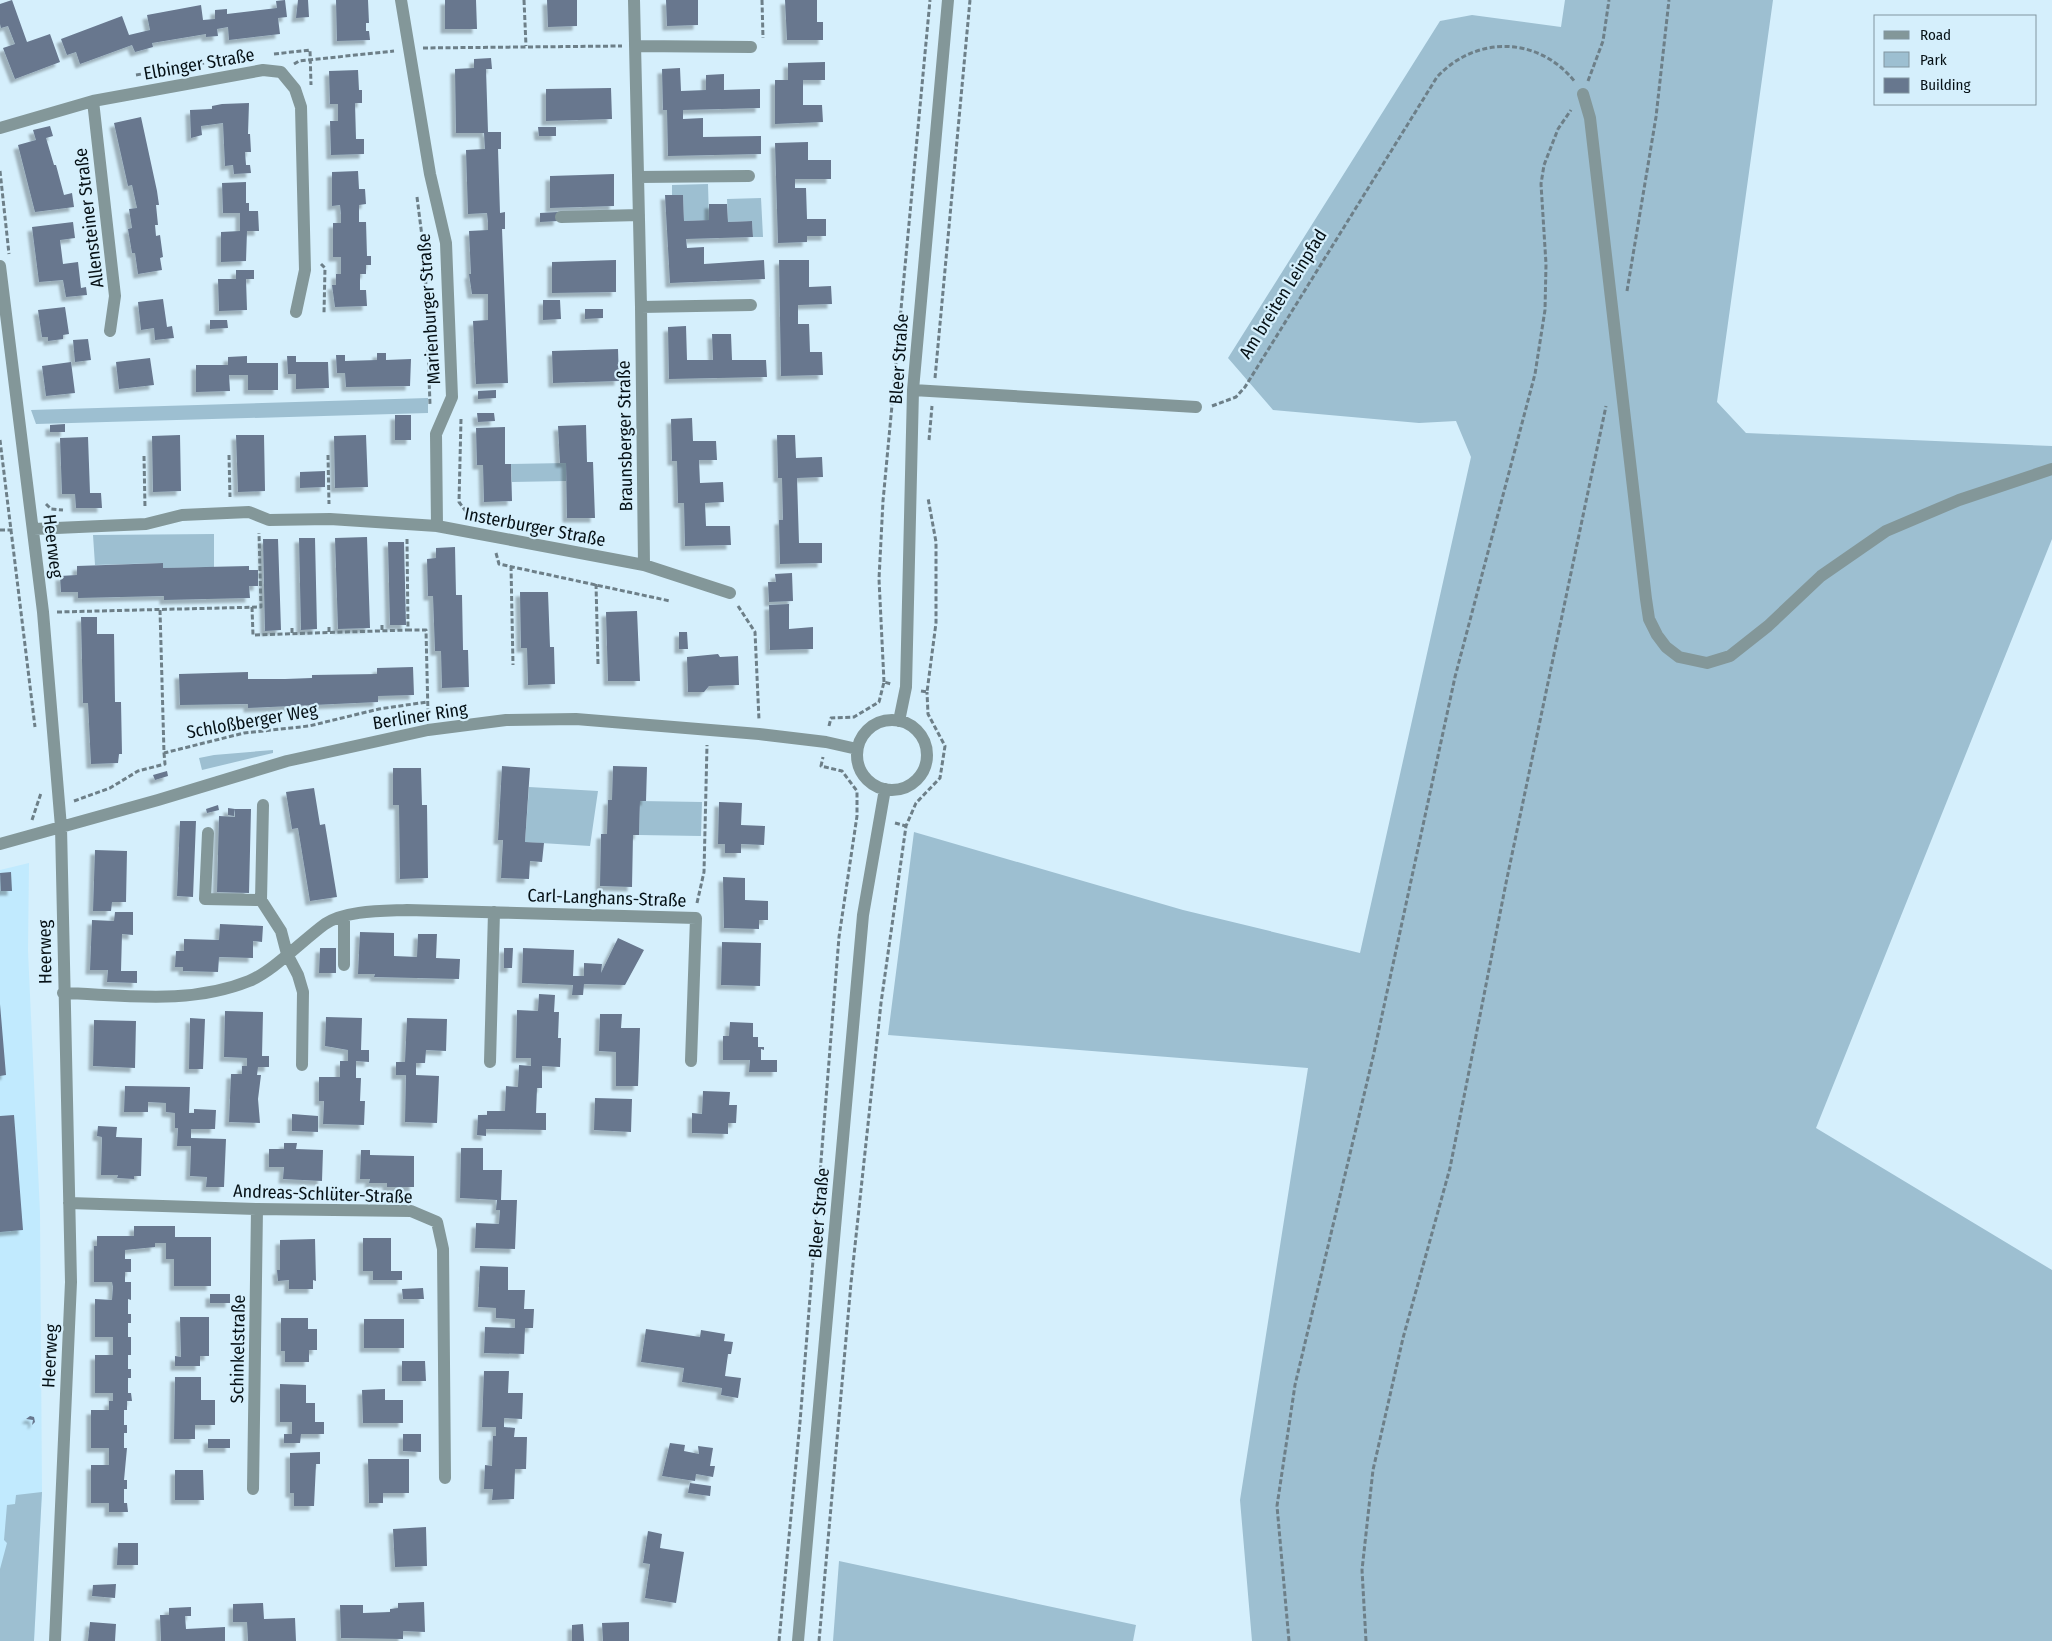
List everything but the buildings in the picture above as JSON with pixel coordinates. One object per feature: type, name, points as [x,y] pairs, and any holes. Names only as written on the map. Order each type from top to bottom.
[{"type":"street","name":"Marienburger Straße","points":[[402,0],[408,49],[430,174],[446,243],[452,398],[436,434],[437,526]]},
{"type":"street","name":"Braunsberger Straße","points":[[634,0],[641,307],[644,565]]},
{"type":"street","name":"Bleer Straße","points":[[900,721],[906,687],[913,390],[948,0]]},
{"type":"street","points":[[635,46],[751,47]]},
{"type":"street","name":"Elbinger Straße","points":[[0,128],[93,101],[263,70],[281,72],[296,89],[301,107],[305,270],[296,312]]},
{"type":"street","points":[[1583,94],[1590,118],[1649,619],[1666,647],[1679,657],[1708,663],[1730,656],[1768,626],[1821,576],[1886,531],[1959,500],[2052,469]]},
{"type":"street","name":"Allensteiner Straße","points":[[93,101],[115,296],[110,331]]},
{"type":"street","points":[[638,177],[749,176]]},
{"type":"street","points":[[561,218],[639,215]]},
{"type":"street","name":"Heerweg","points":[[0,266],[44,612],[61,827],[63,992],[71,1282],[55,1641]]},
{"type":"street","points":[[641,307],[751,305]]},
{"type":"street","points":[[913,390],[1196,407]]},
{"type":"street","name":"Insterburger Straße","points":[[34,529],[146,524],[182,514],[249,512],[259,518],[330,519],[437,526],[644,565],[730,592]]},
{"type":"street","name":"Berliner Ring","points":[[0,844],[287,761],[428,730],[506,720],[576,719],[759,734],[826,742],[857,749]]},
{"type":"street","points":[[883,721],[900,721],[917,731],[923,738],[926,748],[925,768],[913,783],[904,788],[885,790],[876,787],[863,775],[859,767],[857,749],[869,728],[883,721]]},
{"type":"street","name":"Bleer Straße","points":[[798,1641],[864,915],[885,790]]},
{"type":"street","points":[[262,805],[261,900],[281,931],[287,954],[298,975],[303,992],[302,1065]]},
{"type":"street","points":[[208,833],[205,899],[261,900]]},
{"type":"street","name":"Carl-Langhans-Straße","points":[[63,992],[179,997],[222,990],[250,981],[327,923],[362,912],[407,910],[696,918],[691,1061]]},
{"type":"street","points":[[490,1062],[494,912]]},
{"type":"street","points":[[344,918],[344,966]]},
{"type":"street","name":"Andreas-Schlüter-Straße","points":[[68,1203],[257,1209],[412,1211],[437,1222],[443,1249],[445,1478]]},
{"type":"street","name":"Schinkelstraße","points":[[254,1489],[257,1209]]},
{"type":"path","points":[[524,0],[526,46]]},
{"type":"path","points":[[751,47],[763,38],[762,0]]},
{"type":"path","points":[[1289,1641],[1276,1506],[1295,1385],[1373,1057],[1454,677],[1542,342],[1546,264],[1541,184],[1544,165],[1558,129],[1583,94],[1603,42],[1609,0]]},
{"type":"path","points":[[1627,294],[1656,117],[1670,0]]},
{"type":"path","points":[[394,42],[396,60]]},
{"type":"path","name":"Am breiten Leinpfad","points":[[1196,407],[1224,403],[1236,397],[1245,387],[1437,77],[1446,67],[1468,53],[1485,48],[1504,45],[1522,48],[1554,62],[1567,72],[1583,94]]},
{"type":"path","points":[[281,72],[299,61],[408,49],[635,46]]},
{"type":"path","points":[[425,48],[427,58]]},
{"type":"path","points":[[265,55],[310,50],[311,90]]},
{"type":"path","points":[[134,76],[210,62]]},
{"type":"path","points":[[0,171],[10,256]]},
{"type":"path","points":[[417,194],[425,260],[430,362],[430,410]]},
{"type":"path","points":[[316,259],[325,268],[324,312]]},
{"type":"path","points":[[1366,1641],[1362,1570],[1373,1470],[1403,1338],[1450,1168],[1504,893],[1607,401]]},
{"type":"path","points":[[461,412],[459,502],[469,516],[475,519]]},
{"type":"path","points":[[0,440],[36,733]]},
{"type":"path","points":[[229,455],[230,513]]},
{"type":"path","points":[[328,455],[330,519]]},
{"type":"path","points":[[144,456],[146,524]]},
{"type":"path","points":[[45,503],[51,509],[70,511]]},
{"type":"path","points":[[136,510],[146,510]]},
{"type":"path","points":[[44,612],[261,607],[259,518]]},
{"type":"path","points":[[406,534],[408,630]]},
{"type":"path","points":[[494,547],[499,564],[670,601]]},
{"type":"path","points":[[511,566],[513,665]]},
{"type":"path","points":[[596,584],[598,664]]},
{"type":"path","points":[[730,592],[755,632],[758,704]]},
{"type":"path","points":[[252,607],[253,635],[426,630],[428,730]]},
{"type":"path","name":"Schloßberger Weg","points":[[160,610],[164,753],[244,733],[301,727],[379,709],[428,702]]},
{"type":"path","points":[[382,625],[382,631]]},
{"type":"path","points":[[329,627],[329,633]]},
{"type":"path","points":[[292,628],[292,634]]},
{"type":"path","points":[[819,1641],[851,1282],[885,973],[906,826],[916,803],[940,778],[945,746],[928,714],[927,692]]},
{"type":"path","points":[[60,806],[110,788],[138,771],[165,764],[164,753]]},
{"type":"path","points":[[696,918],[704,872],[707,756]]},
{"type":"path","points":[[779,1641],[800,1422],[839,937],[857,816],[857,791],[842,771],[821,766]]},
{"type":"path","points":[[25,837],[43,787]]},
{"type":"shaded area","points":[[29,863],[28,951],[40,1213],[42,1492],[34,1641],[0,1641],[0,870]]},
{"type":"green space","points":[[1565,0],[1773,0],[1717,402],[1746,433],[2052,446],[2052,539],[1816,1128],[2052,1270],[2052,1641],[1252,1641],[1240,1500],[1308,1068],[888,1035],[914,832],[1183,910],[1360,953],[1471,457],[1456,421],[1419,423],[1273,410],[1228,358],[1440,21],[1472,15],[1561,27]]},
{"type":"green space","points":[[708,184],[709,220],[684,221],[683,195],[672,195],[672,185]]},
{"type":"green space","points":[[761,198],[763,237],[753,237],[752,221],[728,222],[727,199]]},
{"type":"green space","points":[[428,398],[428,413],[36,424],[31,410]]},
{"type":"green space","points":[[566,463],[566,481],[512,482],[511,464]]},
{"type":"green space","points":[[214,534],[214,567],[163,568],[163,563],[95,565],[93,535]]},
{"type":"green space","points":[[273,750],[273,753],[202,770],[199,758],[214,755]]},
{"type":"green space","points":[[529,787],[598,791],[590,846],[525,842]]},
{"type":"green space","points":[[640,801],[702,802],[701,836],[639,835]]},
{"type":"green space","points":[[42,1492],[34,1641],[0,1641],[0,1569],[7,1543],[4,1540],[7,1505],[15,1504],[16,1495]]},
{"type":"green space","points":[[839,1561],[1136,1625],[1133,1641],[833,1641]]}]
